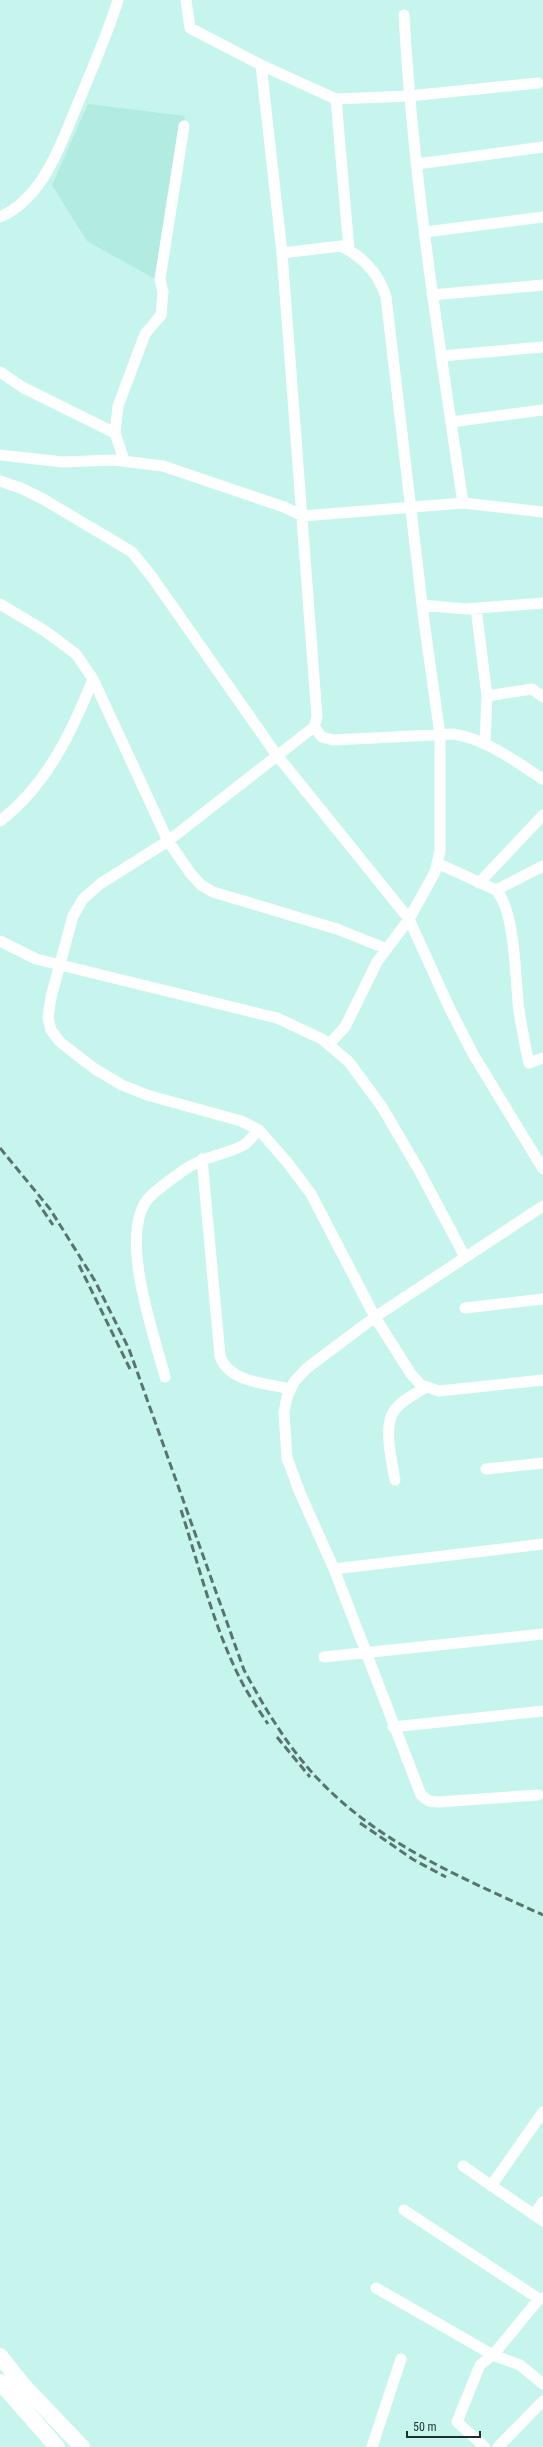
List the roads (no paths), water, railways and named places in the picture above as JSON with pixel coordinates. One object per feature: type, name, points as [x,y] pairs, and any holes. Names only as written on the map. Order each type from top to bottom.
[{"type":"highway","points":[[0,2356],[23,2385],[82,2447]]},
{"type":"highway","points":[[0,2382],[57,2447]]},
{"type":"street","points":[[0,217],[20,205],[39,184],[52,163],[109,30],[118,0]]},
{"type":"street","points":[[186,0],[190,28],[261,65],[336,100],[409,96],[538,83]]},
{"type":"street","points":[[404,15],[409,96],[432,295],[463,503]]},
{"type":"street","points":[[261,65],[282,253],[317,691],[317,717],[314,727],[276,754],[168,841],[100,884],[83,899],[73,916],[58,966],[48,1018],[51,1030],[60,1042],[95,1069],[122,1085],[147,1095],[229,1117],[259,1130],[287,1162],[311,1194],[375,1317],[411,1374],[426,1387],[439,1390],[543,1380]]},
{"type":"street","points":[[336,100],[349,250]]},
{"type":"street","points":[[124,460],[115,433],[118,406],[137,350],[145,334],[161,315],[163,292],[160,279],[184,126]]},
{"type":"street","points":[[417,164],[543,146]]},
{"type":"street","points":[[425,232],[543,217]]},
{"type":"street","points":[[282,253],[341,246],[349,250],[373,270],[381,280],[386,297],[422,604],[440,735],[440,851],[435,872],[409,919],[368,978],[345,1027],[329,1044]]},
{"type":"street","points":[[432,295],[543,285]]},
{"type":"street","points":[[441,356],[543,346]]},
{"type":"street","points":[[0,372],[24,388],[115,433]]},
{"type":"street","points":[[451,422],[543,410]]},
{"type":"street","points":[[0,455],[64,462],[124,460],[163,466],[284,507],[303,516],[463,503],[543,512]]},
{"type":"street","points":[[0,481],[23,489],[132,552],[152,577],[276,754],[409,919],[449,1007],[473,1054],[543,1169]]},
{"type":"street","points":[[422,604],[476,608],[543,603]]},
{"type":"street","points":[[0,604],[61,642],[76,654],[93,680],[168,841],[191,874],[201,885],[213,892],[337,929],[387,949]]},
{"type":"street","points":[[476,608],[487,696],[485,743]]},
{"type":"street","points":[[0,821],[27,798],[59,753],[93,680]]},
{"type":"street","points":[[487,696],[532,689],[543,697]]},
{"type":"street","points":[[314,727],[322,737],[333,740],[440,735],[470,736],[485,743],[543,779]]},
{"type":"street","points":[[479,883],[543,815]]},
{"type":"street","points":[[437,863],[496,890],[506,904],[510,924],[519,1012],[529,1063],[543,1058]]},
{"type":"street","points":[[496,890],[543,866]]},
{"type":"street","points":[[0,941],[36,960],[277,1018],[304,1029],[329,1044],[349,1062],[382,1107],[420,1172],[465,1258]]},
{"type":"street","points":[[165,1377],[138,1277],[137,1232],[140,1213],[148,1199],[202,1159],[245,1144],[259,1130]]},
{"type":"street","points":[[202,1159],[220,1356],[223,1365],[239,1377],[291,1389]]},
{"type":"street","points":[[538,1795],[438,1802],[429,1801],[421,1795],[334,1569],[300,1493],[287,1458],[284,1412],[294,1382],[307,1368],[375,1317],[543,1206]]},
{"type":"street","points":[[465,1308],[543,1299]]},
{"type":"street","points":[[395,1480],[389,1444],[389,1422],[394,1411],[426,1387]]},
{"type":"street","points":[[486,1469],[543,1463]]},
{"type":"street","points":[[334,1569],[543,1544]]},
{"type":"street","points":[[324,1657],[543,1634]]},
{"type":"street","points":[[394,1727],[543,1711]]},
{"type":"street","points":[[491,2186],[543,2112]]},
{"type":"street","points":[[463,2166],[539,2218],[543,2202]]},
{"type":"street","points":[[404,2210],[541,2298],[493,2355],[480,2365],[457,2422],[485,2447]]},
{"type":"street","points":[[376,2288],[493,2355],[520,2365],[543,2384]]},
{"type":"street","points":[[372,2447],[401,2359]]},
{"type":"street","points":[[498,2447],[543,2401]]},
{"type":"railway","points":[[0,1148],[50,1209],[95,1281],[129,1349],[244,1670],[282,1734],[309,1769],[333,1794],[388,1836],[449,1871],[543,1915]]},
{"type":"railway","points":[[36,1200],[53,1225]]},
{"type":"railway","points":[[79,1265],[130,1369]]},
{"type":"railway","points":[[181,1510],[209,1600],[225,1645],[245,1688],[268,1724]]},
{"type":"railway","points":[[277,1737],[310,1777]]},
{"type":"railway","points":[[360,1823],[414,1860],[446,1877]]}]
